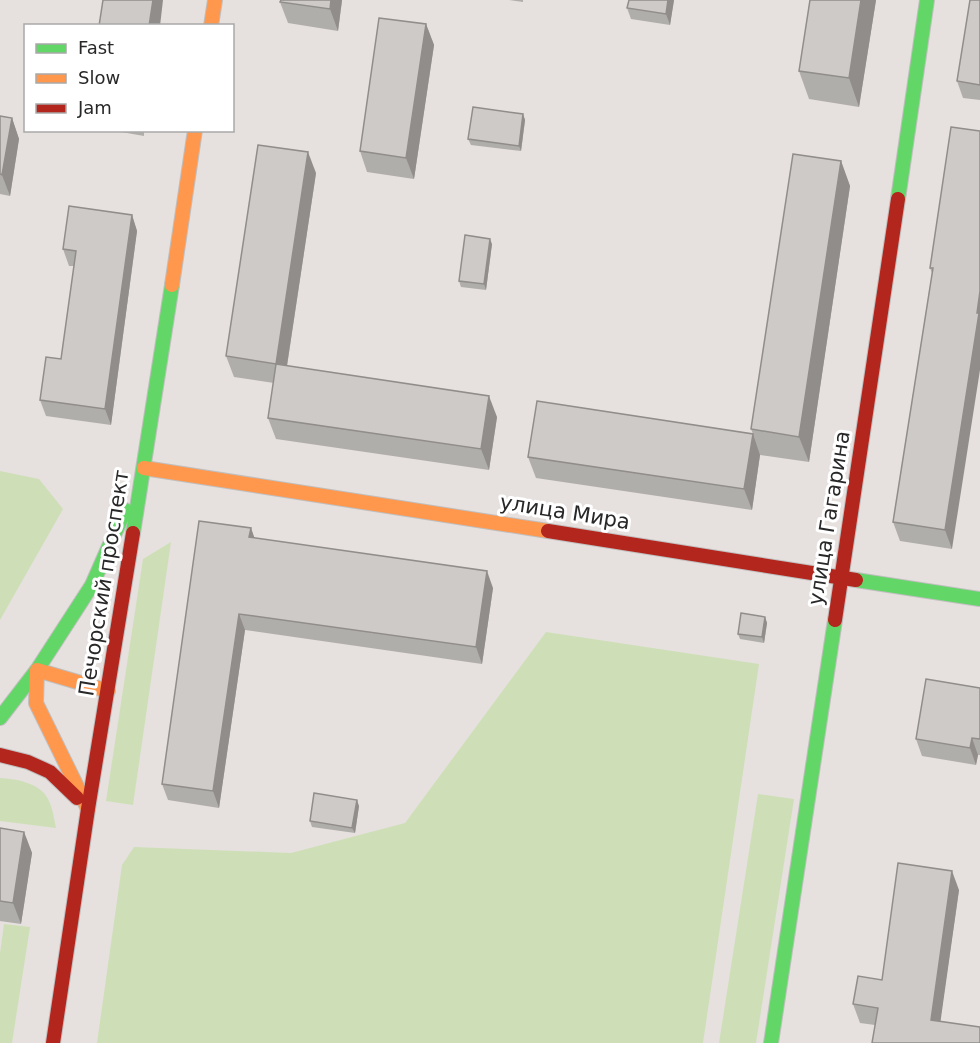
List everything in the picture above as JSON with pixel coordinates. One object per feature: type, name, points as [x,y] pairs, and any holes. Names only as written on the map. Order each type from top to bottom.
[{"type":"main road","points":[[211,24],[215,0]]},
{"type":"main road","name":"улица Гагарина","points":[[771,1043],[927,0]]},
{"type":"main road","name":"Печорский проспект","points":[[53,1043],[195,132]]},
{"type":"main road","points":[[0,718],[37,670],[92,585],[144,468]]},
{"type":"main road","name":"улица Мира","points":[[144,468],[980,599]]},
{"type":"main road","points":[[103,649],[117,632]]},
{"type":"main road","points":[[70,685],[88,666]]},
{"type":"main road","points":[[37,670],[70,685],[108,691]]},
{"type":"main road","points":[[37,670],[36,703],[38,711],[88,809]]},
{"type":"main road","points":[[0,755],[28,762],[50,772],[88,809]]},
{"type":"green space","points":[[0,471],[39,479],[63,509],[0,620]]},
{"type":"green space","points":[[171,542],[133,805],[106,801],[143,559]]},
{"type":"green space","points":[[546,632],[759,664],[703,1043],[97,1043],[122,865],[134,847],[291,853],[405,823]]},
{"type":"green space","points":[[0,778],[21,781],[40,789],[50,802],[56,828],[0,821]]},
{"type":"green space","points":[[758,794],[794,799],[756,1043],[719,1043]]},
{"type":"green space","points":[[4,924],[30,927],[12,1043],[0,1043],[0,953]]},
{"type":"building","points":[[103,0],[153,0],[149,24],[99,24]]},
{"type":"building","points":[[281,0],[331,0],[330,9],[280,2]]},
{"type":"building","points":[[629,0],[668,0],[666,14],[627,8]]},
{"type":"building","points":[[810,0],[861,0],[849,78],[799,71]]},
{"type":"building","points":[[970,0],[980,0],[980,85],[957,81]]},
{"type":"building","points":[[379,18],[426,24],[406,158],[360,151]]},
{"type":"building","points":[[473,107],[523,114],[519,146],[468,139]]},
{"type":"building","points":[[0,116],[12,118],[2,175],[0,174]]},
{"type":"building","points":[[951,127],[980,131],[980,291],[977,313],[979,313],[945,530],[893,522],[933,268],[930,268]]},
{"type":"building","points":[[258,145],[308,152],[276,364],[226,356]]},
{"type":"building","points":[[793,154],[841,161],[799,437],[751,429]]},
{"type":"building","points":[[69,206],[132,215],[105,409],[40,400],[46,357],[61,359],[76,251],[63,249]]},
{"type":"building","points":[[465,235],[490,239],[484,284],[459,281]]},
{"type":"building","points":[[276,364],[489,396],[481,449],[268,418]]},
{"type":"building","points":[[537,401],[753,434],[744,489],[528,457]]},
{"type":"building","points":[[199,521],[251,528],[249,537],[487,571],[476,647],[239,614],[213,791],[162,784]]},
{"type":"building","points":[[741,613],[765,617],[762,637],[738,634]]},
{"type":"building","points":[[926,679],[980,688],[980,739],[972,738],[970,748],[916,739]]},
{"type":"building","points":[[314,793],[357,800],[352,828],[310,821]]},
{"type":"building","points":[[0,828],[24,832],[13,903],[0,901]]},
{"type":"building","points":[[898,863],[952,871],[931,1020],[980,1027],[980,1043],[872,1043],[878,1008],[853,1004],[858,976],[882,980]]},
{"type":"traffic: fast","points":[[898,199],[927,0]]},
{"type":"traffic: fast","points":[[133,533],[172,285]]},
{"type":"traffic: fast","points":[[0,718],[37,670],[92,585],[125,510]]},
{"type":"traffic: fast","points":[[856,580],[980,599]]},
{"type":"traffic: fast","points":[[771,1043],[835,620]]},
{"type":"traffic: slow","points":[[211,24],[215,0]]},
{"type":"traffic: slow","points":[[172,285],[195,132]]},
{"type":"traffic: slow","points":[[144,468],[548,531]]},
{"type":"traffic: slow","points":[[88,809],[36,703],[37,670],[108,691]]},
{"type":"traffic: jam","points":[[835,620],[898,199]]},
{"type":"traffic: jam","points":[[548,531],[856,580]]},
{"type":"traffic: jam","points":[[53,1043],[133,533]]},
{"type":"traffic: jam","points":[[0,755],[28,762],[50,772],[77,798]]}]
